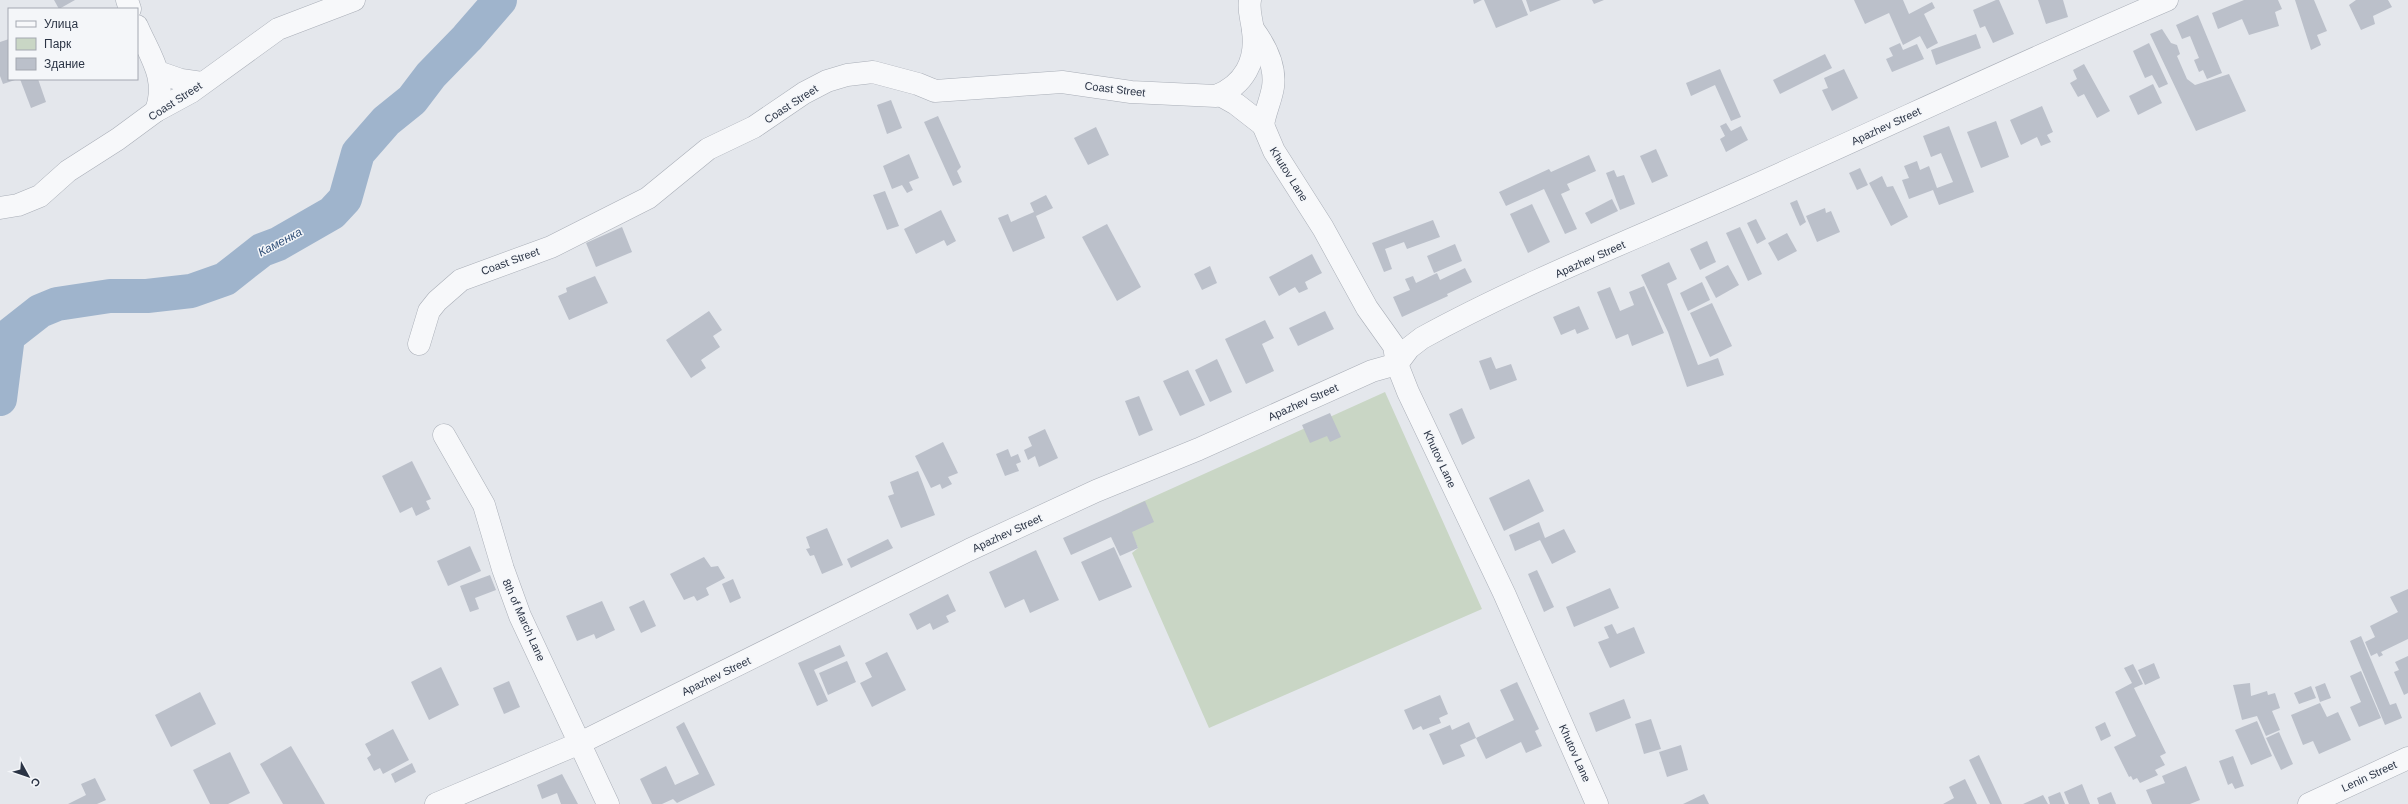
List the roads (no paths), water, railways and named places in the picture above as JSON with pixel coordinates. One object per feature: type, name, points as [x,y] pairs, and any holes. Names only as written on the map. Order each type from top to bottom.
[{"type":"street","name":"Coast Street","points":[[0,208],[18,205],[40,196],[68,171],[129,132],[156,111],[202,83],[278,29],[354,0]]},
{"type":"street","points":[[1250,0],[1249,7],[1254,42],[1247,71],[1238,83],[1220,95],[1236,104],[1263,125],[1273,86],[1273,71],[1268,54],[1253,29]]},
{"type":"street","name":"Apazhev Street","points":[[436,804],[580,743],[969,550],[1096,491],[1199,449],[1372,371],[1397,364],[1409,348],[1422,338],[1458,319],[1870,134],[1991,77],[2167,0]]},
{"type":"street","points":[[138,28],[158,72],[161,94],[156,111]]},
{"type":"street","points":[[158,72],[181,80],[202,83]]},
{"type":"street","name":"Coast Street","points":[[419,344],[429,311],[437,300],[461,280],[551,247],[648,198],[708,149],[754,127],[804,93],[827,80],[864,72],[918,84],[935,91],[1062,82],[1188,97],[1220,95]]},
{"type":"street","name":"Khutov Lane","points":[[1263,125],[1274,151],[1323,228],[1366,308],[1394,346],[1397,364],[1504,594],[1597,804]]},
{"type":"street","name":"8th of March Lane","points":[[444,435],[484,505],[502,569],[520,616],[608,804]]},
{"type":"street","name":"Lenin Street","points":[[2309,804],[2408,758]]},
{"type":"waterway","name":"Каменка","points":[[0,399],[8,336],[40,311],[57,304],[110,296],[147,296],[191,291],[225,279],[262,250],[278,244],[332,213],[345,199],[358,153],[386,121],[412,100],[431,75],[467,38],[500,0]]}]
